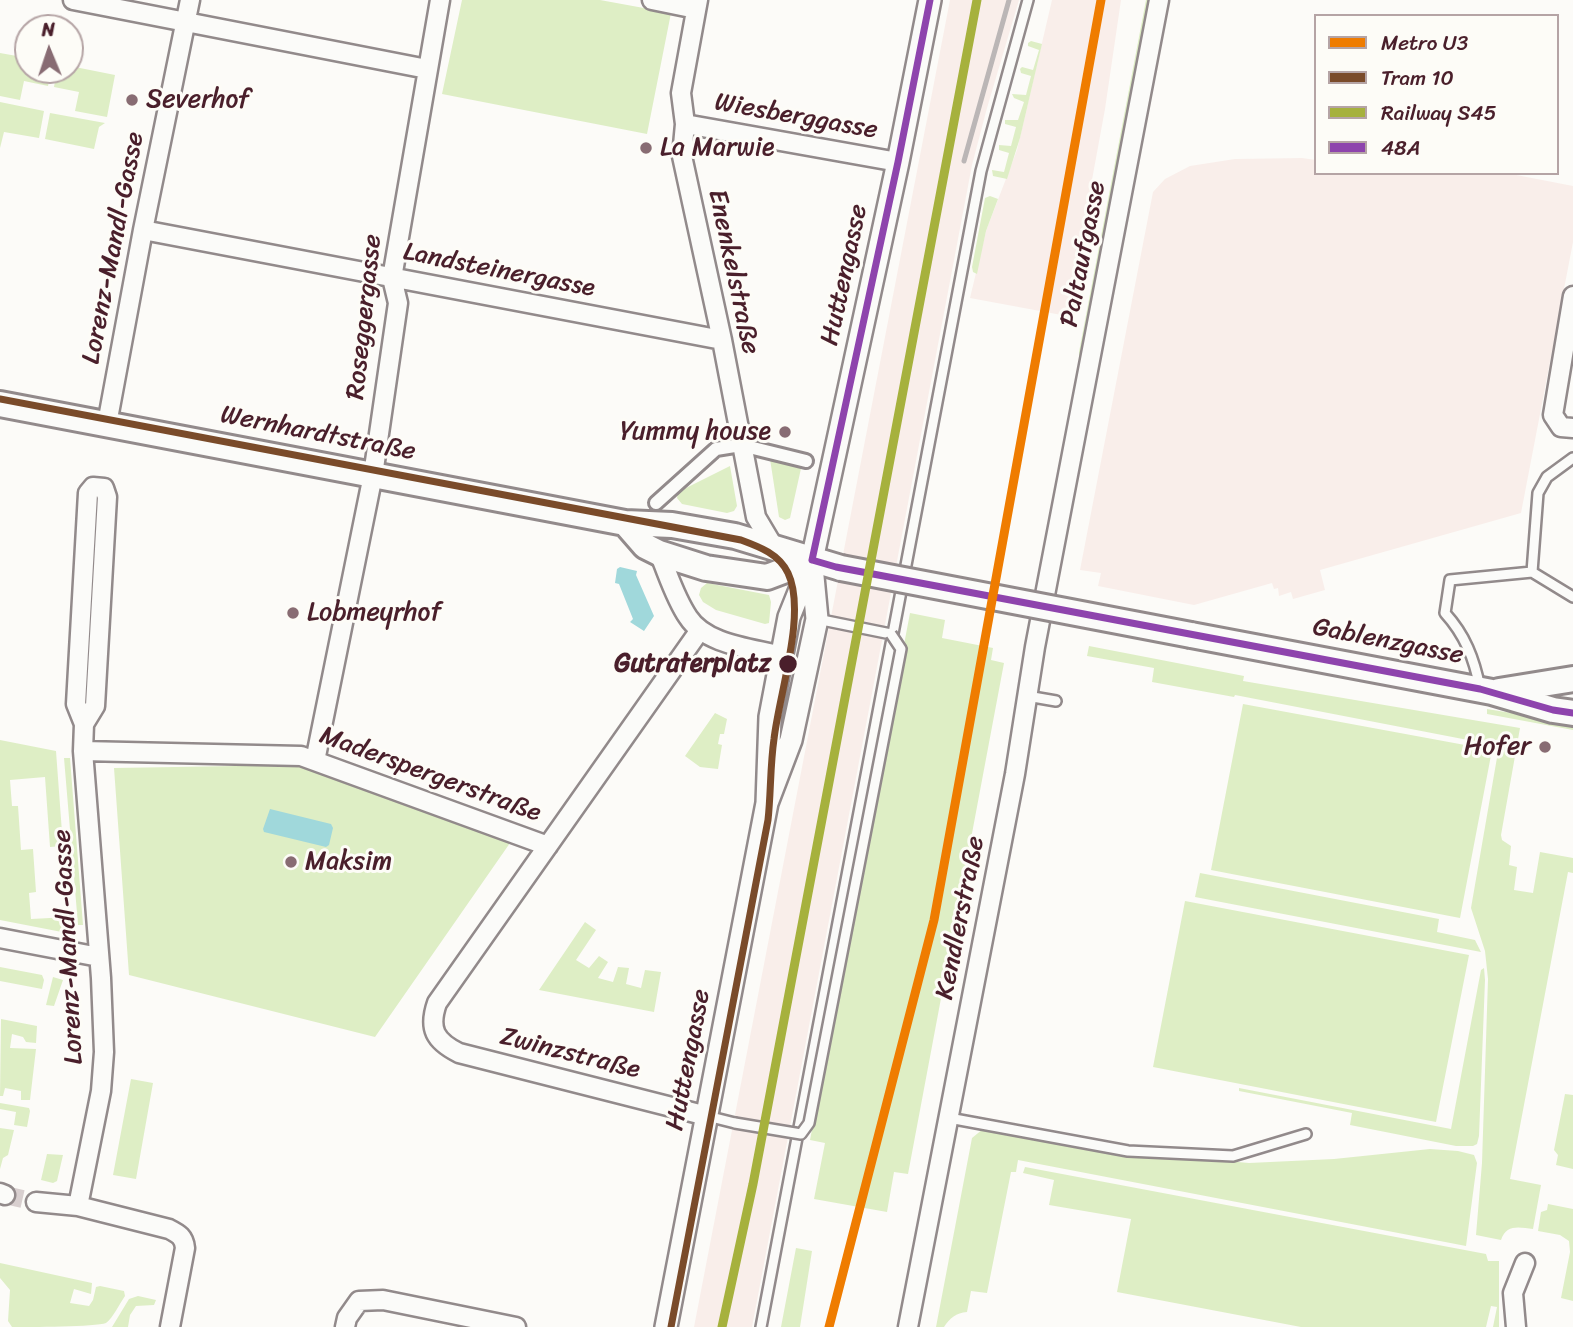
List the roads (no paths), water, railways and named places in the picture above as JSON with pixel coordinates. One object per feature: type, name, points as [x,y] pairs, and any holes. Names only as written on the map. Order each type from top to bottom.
[{"type":"main road","name":"Wernhardtstraße","points":[[0,404],[625,523],[672,525],[712,532],[841,568]]},
{"type":"main road","points":[[625,523],[645,546],[706,568],[767,577],[812,561]]},
{"type":"main road","name":"Gablenzgasse","points":[[841,568],[1486,691],[1573,713]]},
{"type":"main road","points":[[1486,691],[1573,678]]},
{"type":"street","points":[[73,0],[427,69]]},
{"type":"street","name":"Lorenz-Mandl-Gasse","points":[[107,424],[190,0]]},
{"type":"street","name":"Roseggergasse","points":[[315,761],[373,475],[398,303],[392,278],[440,0]]},
{"type":"street","points":[[652,0],[697,4]]},
{"type":"street","name":"Huttengasse","points":[[666,1327],[767,803],[770,717],[789,617],[812,561],[930,0]]},
{"type":"street","name":"Paltaufgasse","points":[[1060,517],[1159,0]]},
{"type":"street","name":"Enenkelstraße","points":[[697,4],[681,93],[685,124],[682,156],[722,340],[755,517],[775,549]]},
{"type":"street","name":"Wiesberggasse","points":[[685,124],[898,162]]},
{"type":"street","name":"Landsteinergasse","points":[[143,230],[722,340]]},
{"type":"street","points":[[1571,428],[1561,427],[1553,415],[1573,296]]},
{"type":"street","points":[[656,503],[716,449],[741,445],[806,461]]},
{"type":"street","name":"Lorenz-Mandl-Gasse","points":[[78,1206],[101,1091],[103,1065],[99,957],[83,751],[84,724],[76,704],[88,493],[93,487],[100,486],[104,488],[107,497],[95,693],[94,706],[84,724]]},
{"type":"street","name":"Kendlerstraße","points":[[908,1327],[1012,788],[1060,517]]},
{"type":"street","points":[[659,553],[689,620],[700,630],[717,639],[782,656]]},
{"type":"street","name":"Huttengasse","points":[[767,803],[791,740],[824,621],[812,561]]},
{"type":"street","points":[[548,846],[700,630]]},
{"type":"street","name":"Maderspergerstraße","points":[[83,751],[300,756],[548,846]]},
{"type":"street","name":"Zwinzstraße","points":[[548,846],[437,1003],[433,1013],[436,1036],[445,1046],[459,1053],[706,1116]]},
{"type":"street","points":[[0,939],[99,957]]},
{"type":"street","points":[[36,1202],[78,1206],[179,1233],[184,1240],[170,1327]]},
{"type":"street","points":[[1516,1327],[1513,1293],[1525,1263]]},
{"type":"street","points":[[345,1327],[347,1318],[359,1301],[383,1300],[516,1327]]},
{"type":"lane","points":[[761,1327],[981,171],[1028,0]]},
{"type":"lane","points":[[1532,572],[1538,493],[1547,477],[1573,458]]},
{"type":"lane","points":[[1486,691],[1474,657],[1457,626],[1445,613],[1450,580],[1532,572],[1573,597]]},
{"type":"lane","points":[[706,1116],[801,1134],[809,1123],[901,649],[891,634],[824,621]]},
{"type":"lane","points":[[1027,696],[1056,701]]},
{"type":"lane","points":[[949,1118],[1128,1151],[1233,1156],[1306,1134]]},
{"type":"water","points":[[620,567],[637,571],[636,575],[654,616],[644,631],[630,622],[633,619],[619,584],[615,583],[617,569]]},
{"type":"water","points":[[270,809],[331,824],[333,828],[329,845],[326,847],[264,832]]},
{"type":"tunnel","points":[[5,1195],[36,1202]]},
{"type":"railway","points":[[964,161],[1009,0]]},
{"type":"metro line","name":"U3","points":[[829,1327],[934,920],[1101,0]]},
{"type":"tram line","name":"10","points":[[0,399],[741,540],[768,552],[784,566],[793,590],[795,609],[790,654],[774,739],[768,820],[671,1327]]},
{"type":"rail line","name":"S45","points":[[722,1327],[753,1184],[977,0]]},
{"type":"place","name":"Severhof","points":[[132,100]]},
{"type":"place","name":"La Marwie","points":[[646,148]]},
{"type":"place","name":"Yummy house","points":[[785,432]]},
{"type":"place","name":"Lobmeyrhof","points":[[293,613]]},
{"type":"place","name":"Gutraterplatz","points":[[788,664]]},
{"type":"place","name":"Hofer","points":[[1545,747]]},
{"type":"place","name":"Maksim","points":[[291,862]]}]
